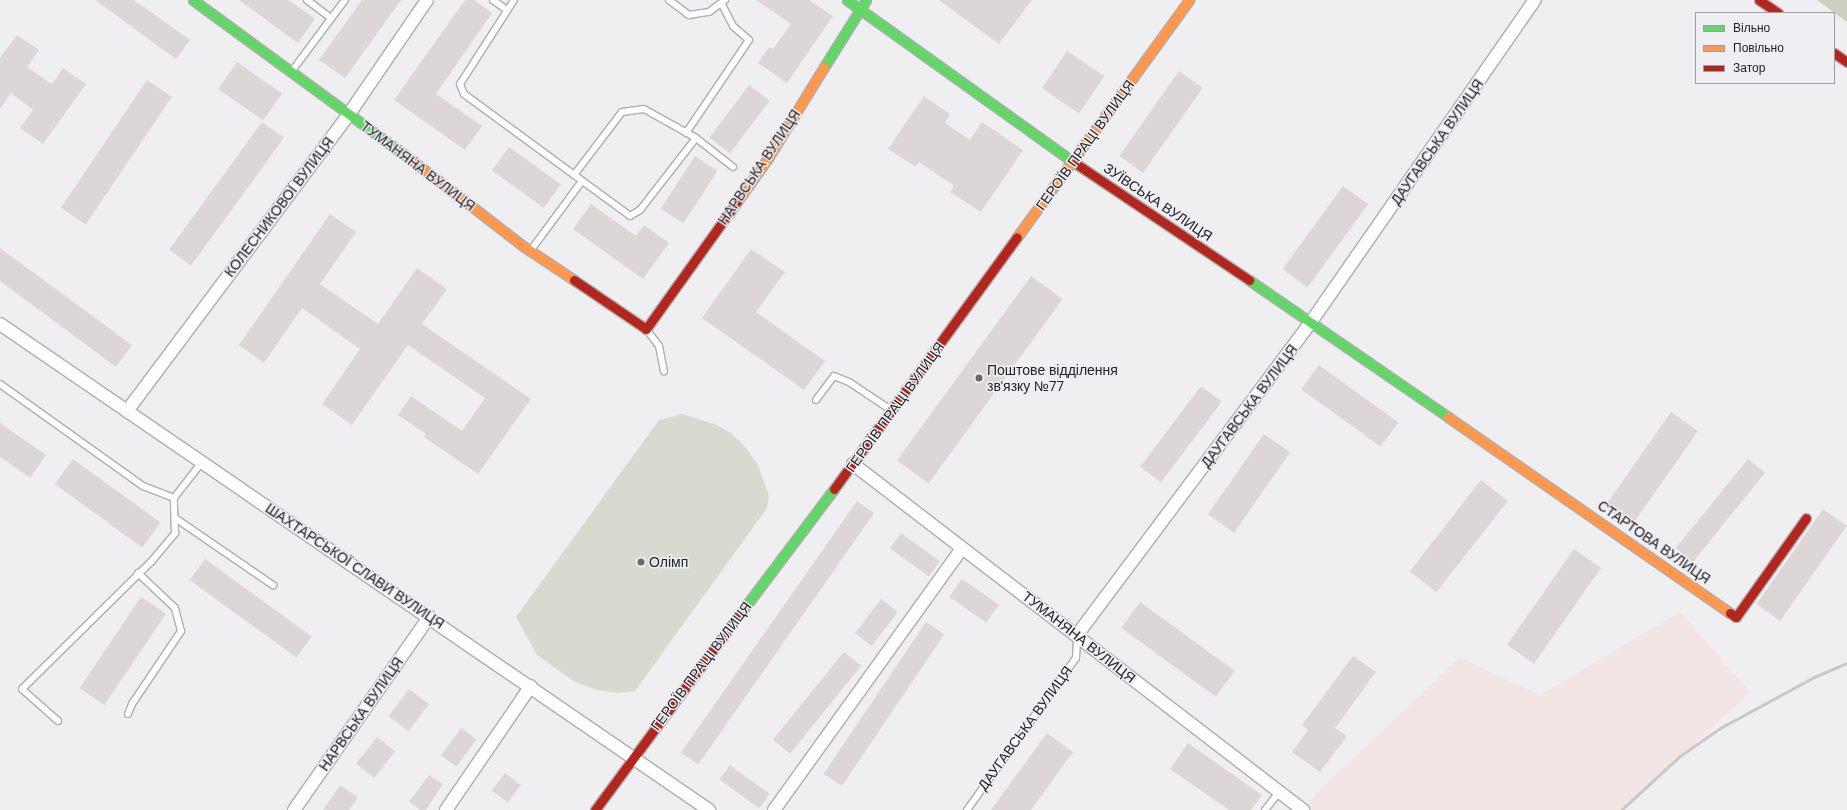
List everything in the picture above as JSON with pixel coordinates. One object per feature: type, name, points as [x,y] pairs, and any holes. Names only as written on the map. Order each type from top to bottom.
[{"type":"street","name":"ТУМАНЯНА ВУЛИЦЯ","points":[[193,0],[348,114],[530,252],[646,329]]},
{"type":"street","name":"КОЛЕСНИКОВОЇ ВУЛИЦЯ","points":[[127,411],[348,114],[427,0]]},
{"type":"street","name":"ЗУЇВСЬКА ВУЛИЦЯ","points":[[847,0],[1072,162],[1311,322],[1456,422]]},
{"type":"street","name":"НАРВСЬКА ВУЛИЦЯ","points":[[646,329],[768,158],[866,0]]},
{"type":"street","name":"ГЕРОЇВ ПРАЦІ ВУЛИЦЯ","points":[[596,810],[633,756],[853,464],[1189,0]]},
{"type":"street","name":"ДАУГАВСЬКА ВУЛИЦЯ","points":[[1077,635],[1311,322],[1535,0]]},
{"type":"street","points":[[1759,0],[1777,12]]},
{"type":"street","points":[[1835,54],[1847,62]]},
{"type":"street","name":"ШАХТАРСЬКОЇ СЛАВИ ВУЛИЦЯ","points":[[0,324],[531,686],[709,810]]},
{"type":"street","name":"СТАРТОВА ВУЛИЦЯ","points":[[1456,422],[1736,617],[1806,518]]},
{"type":"street","name":"ТУМАНЯНА ВУЛИЦЯ","points":[[853,464],[1303,810]]},
{"type":"street","points":[[774,810],[962,548]]},
{"type":"street","name":"НАРВСЬКА ВУЛИЦЯ","points":[[294,810],[430,617]]},
{"type":"street","points":[[446,810],[531,686]]},
{"type":"lane","points":[[307,0],[331,18]]},
{"type":"lane","points":[[291,73],[345,0]]},
{"type":"lane","points":[[493,0],[507,10]]},
{"type":"lane","points":[[514,0],[460,84],[464,94],[630,216],[640,210],[696,138]]},
{"type":"lane","points":[[669,0],[689,14],[709,12],[724,2],[733,26],[749,40],[686,133]]},
{"type":"lane","points":[[574,175],[622,112],[644,109],[696,138],[733,168]]},
{"type":"lane","points":[[530,252],[582,181]]},
{"type":"lane","points":[[646,329],[659,346],[664,372]]},
{"type":"lane","points":[[816,400],[834,376],[849,382],[892,410]]},
{"type":"lane","points":[[0,384],[143,486],[174,498]]},
{"type":"lane","points":[[58,720],[22,689],[138,574],[176,533],[174,498],[202,462]]},
{"type":"lane","points":[[175,518],[273,585]]},
{"type":"lane","points":[[128,714],[132,704],[181,631],[175,608],[138,574]]},
{"type":"lane","name":"ДАУГАВСЬКА ВУЛИЦЯ","points":[[967,810],[1076,658],[1077,635]]},
{"type":"lane","points":[[1265,810],[1279,792]]},
{"type":"shaded area","name":"Олімп","points":[[682,414],[717,425],[732,434],[746,448],[758,465],[769,496],[767,508],[635,691],[618,693],[597,690],[575,682],[537,655],[516,617],[659,420]]},
{"type":"shaded area","points":[[1680,612],[1750,692],[1624,810],[1305,810],[1315,795],[1459,657],[1540,695]]},
{"type":"green space","points":[[1817,0],[1847,0],[1847,22]]},
{"type":"building","points":[[95,0],[134,0],[190,40],[176,59]]},
{"type":"building","points":[[239,0],[289,0],[315,19],[298,43]]},
{"type":"building","points":[[362,0],[401,0],[345,78],[319,60]]},
{"type":"building","points":[[465,0],[474,0],[492,13],[436,94],[482,126],[465,150],[394,100]]},
{"type":"building","points":[[756,0],[809,0],[833,16],[787,83],[758,63],[769,47],[773,49],[791,24]]},
{"type":"building","points":[[939,0],[1032,0],[999,44]]},
{"type":"building","points":[[17,35],[39,50],[27,67],[52,84],[63,68],[86,84],[43,144],[20,128],[33,110],[11,93],[0,109],[0,58]]},
{"type":"building","points":[[1067,51],[1104,76],[1079,113],[1042,88]]},
{"type":"building","points":[[237,62],[282,94],[263,121],[218,89]]},
{"type":"building","points":[[1179,71],[1203,88],[1143,173],[1119,156]]},
{"type":"building","points":[[147,80],[172,97],[86,224],[61,208]]},
{"type":"building","points":[[749,85],[770,101],[730,153],[709,138]]},
{"type":"building","points":[[924,96],[950,114],[945,123],[970,140],[982,122],[1023,150],[981,212],[950,192],[954,186],[919,162],[916,167],[888,149]]},
{"type":"building","points":[[262,122],[284,138],[191,266],[169,250]]},
{"type":"building","points":[[509,147],[561,185],[544,208],[492,170]]},
{"type":"building","points":[[695,156],[718,171],[683,224],[661,209]]},
{"type":"building","points":[[1343,186],[1368,204],[1308,288],[1282,269]]},
{"type":"building","points":[[591,204],[636,236],[644,225],[669,243],[643,279],[573,229]]},
{"type":"building","points":[[330,214],[356,232],[320,284],[378,324],[417,268],[447,289],[422,324],[531,399],[478,474],[424,437],[426,434],[398,415],[411,396],[462,431],[485,398],[408,345],[352,425],[322,404],[360,349],[302,308],[264,363],[239,345]]},
{"type":"building","points":[[0,248],[132,345],[116,367],[0,281]]},
{"type":"building","points":[[751,249],[785,272],[756,312],[825,361],[804,390],[702,318]]},
{"type":"building","points":[[1031,276],[1063,299],[929,483],[897,460]]},
{"type":"building","points":[[1319,365],[1398,423],[1381,447],[1301,389]]},
{"type":"building","points":[[1201,386],[1222,402],[1161,482],[1140,467]]},
{"type":"building","points":[[1671,412],[1698,431],[1631,526],[1604,507]]},
{"type":"building","points":[[0,423],[46,455],[30,478],[0,457]]},
{"type":"building","points":[[1264,434],[1290,452],[1234,533],[1208,514]]},
{"type":"building","points":[[73,459],[160,522],[142,548],[55,484]]},
{"type":"building","points":[[1748,459],[1765,473],[1693,562],[1676,548]]},
{"type":"building","points":[[1481,480],[1508,501],[1436,592],[1410,571]]},
{"type":"building","points":[[857,501],[874,513],[698,765],[681,752]]},
{"type":"building","points":[[1823,509],[1847,526],[1780,621],[1756,604]]},
{"type":"building","points":[[901,533],[940,561],[929,577],[890,548]]},
{"type":"building","points":[[1574,549],[1601,568],[1534,664],[1507,645]]},
{"type":"building","points":[[205,559],[312,637],[297,658],[190,580]]},
{"type":"building","points":[[962,579],[999,605],[986,623],[949,597]]},
{"type":"building","points":[[141,597],[166,614],[104,705],[79,688]]},
{"type":"building","points":[[881,599],[898,612],[872,646],[855,633]]},
{"type":"building","points":[[1140,602],[1235,671],[1216,697],[1121,628]]},
{"type":"building","points":[[926,622],[944,634],[842,786],[824,774]]},
{"type":"building","points":[[844,652],[861,666],[790,754],[773,740]]},
{"type":"building","points":[[1353,656],[1376,672],[1335,728],[1347,736],[1320,772],[1292,752],[1308,730],[1302,725]]},
{"type":"building","points":[[409,689],[429,704],[409,731],[389,716]]},
{"type":"building","points":[[461,728],[476,739],[456,767],[441,756]]},
{"type":"building","points":[[1047,733],[1073,752],[1031,810],[991,810]]},
{"type":"building","points":[[377,737],[395,751],[374,778],[356,764]]},
{"type":"building","points":[[1188,743],[1262,795],[1251,810],[1229,810],[1170,769]]},
{"type":"building","points":[[730,765],[770,794],[759,808],[719,780]]},
{"type":"building","points":[[505,773],[521,785],[508,803],[492,791]]},
{"type":"building","points":[[429,775],[443,784],[426,810],[420,810],[409,802]]},
{"type":"building","points":[[340,785],[358,797],[349,810],[323,810]]},
{"type":"railway","points":[[1621,810],[1680,756],[1720,728],[1814,677],[1847,663]]},
{"type":"traffic: fast","points":[[193,0],[413,161]]},
{"type":"traffic: fast","points":[[847,0],[1075,163]]},
{"type":"traffic: fast","points":[[824,67],[866,0]]},
{"type":"traffic: fast","points":[[1249,280],[1448,417]]},
{"type":"traffic: fast","points":[[739,615],[834,489]]},
{"type":"traffic: slow","points":[[1017,237],[1189,0]]},
{"type":"traffic: slow","points":[[741,196],[768,158],[824,67]]},
{"type":"traffic: slow","points":[[413,161],[523,246],[574,280]]},
{"type":"traffic: slow","points":[[1448,417],[1730,613]]},
{"type":"traffic: jam","points":[[1759,0],[1777,12]]},
{"type":"traffic: jam","points":[[1835,54],[1847,62]]},
{"type":"traffic: jam","points":[[1075,163],[1249,280]]},
{"type":"traffic: jam","points":[[574,280],[646,329],[741,196]]},
{"type":"traffic: jam","points":[[834,489],[1017,237]]},
{"type":"traffic: jam","points":[[1730,613],[1736,617],[1806,518]]},
{"type":"traffic: jam","points":[[595,810],[739,615]]},
{"type":"place","name":"Поштове відділення зв'язку №77","points":[[979,378]]},
{"type":"place","name":"Олімп","points":[[641,562]]}]
